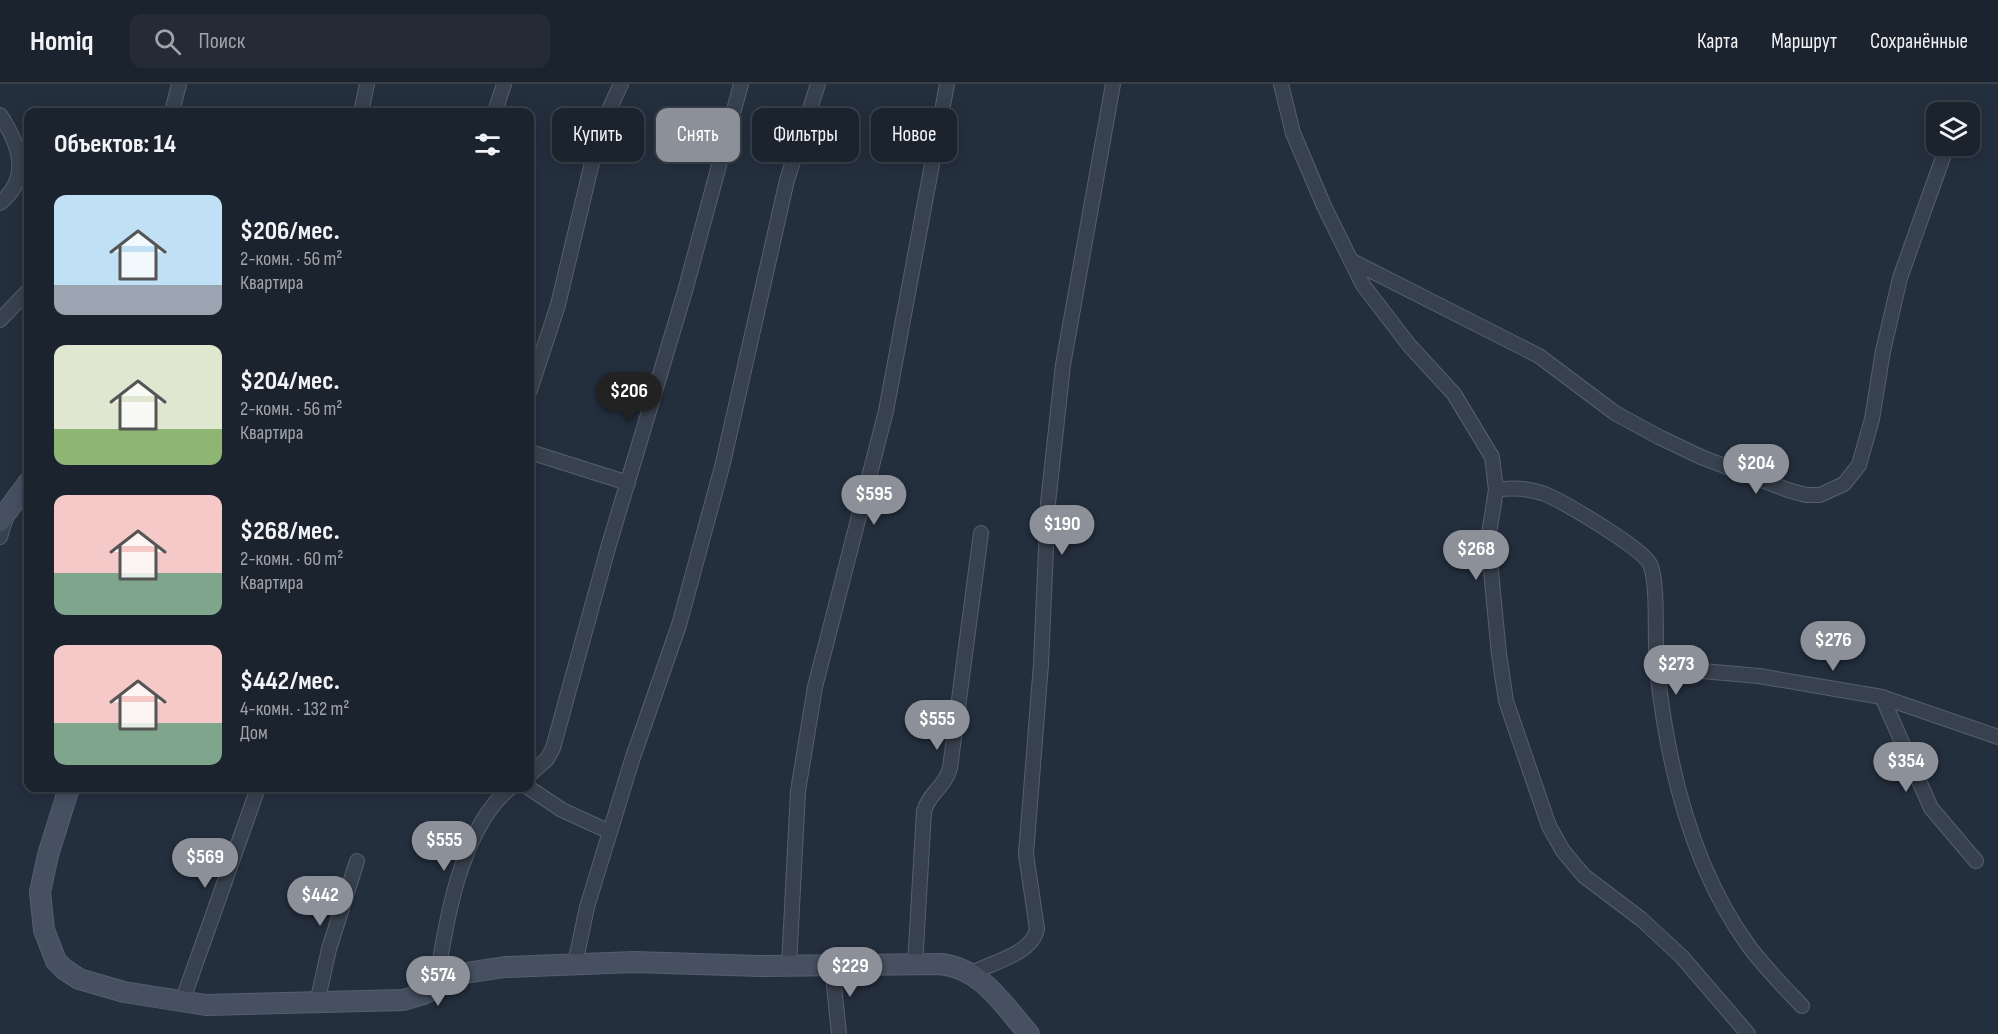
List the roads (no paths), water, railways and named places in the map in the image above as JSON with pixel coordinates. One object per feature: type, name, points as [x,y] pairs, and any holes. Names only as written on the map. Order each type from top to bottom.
[{"type":"street","points":[[173,108],[179,84]]},
{"type":"street","points":[[362,108],[367,84]]},
{"type":"street","points":[[496,108],[504,84]]},
{"type":"street","points":[[534,378],[558,305],[600,129],[621,84]]},
{"type":"street","points":[[534,770],[547,759],[552,747],[685,291],[741,84]]},
{"type":"street","points":[[575,964],[587,907],[610,832],[679,625],[726,452],[787,180],[818,84]]},
{"type":"street","points":[[789,966],[798,791],[815,687],[886,411],[947,84]]},
{"type":"street","points":[[972,973],[1027,947],[1035,938],[1037,929],[1026,854],[1041,664],[1048,503],[1062,366],[1113,84]]},
{"type":"street","points":[[1281,84],[1293,133],[1324,206],[1363,285],[1402,336],[1454,394],[1492,457],[1496,490],[1488,521],[1488,540],[1506,701],[1549,826],[1563,851],[1584,876],[1641,919],[1683,957],[1748,1034]]},
{"type":"street","points":[[0,115],[14,142],[20,173],[12,194],[0,203]]},
{"type":"street","points":[[1352,261],[1539,356],[1616,413],[1659,437],[1701,458],[1788,490],[1806,495],[1820,495],[1844,484],[1858,465],[1872,419],[1883,351],[1900,278],[1943,156]]},
{"type":"street","points":[[0,321],[24,295]]},
{"type":"street","points":[[534,453],[628,483]]},
{"type":"street","points":[[1496,490],[1521,488],[1545,495],[1643,555],[1650,564],[1654,583],[1657,667],[1673,768],[1708,874],[1748,945],[1802,1006]]},
{"type":"street","points":[[0,537],[3,518],[24,489]]},
{"type":"street","points":[[915,965],[924,811],[929,797],[945,783],[950,768],[981,534]]},
{"type":"street","points":[[1657,667],[1759,676],[1882,697],[1998,737]]},
{"type":"street","points":[[1882,697],[1931,808],[1976,861]]},
{"type":"street","points":[[534,791],[562,810],[610,832]]},
{"type":"street","points":[[68,792],[48,855],[40,892],[41,919],[56,961],[80,979],[100,987],[206,1005],[317,1003],[403,1000],[424,994],[446,979],[472,970],[575,964],[634,962],[789,966],[955,966],[972,973],[992,990],[1029,1034]]},
{"type":"street","points":[[182,1002],[257,792]]},
{"type":"street","points":[[436,986],[454,888],[480,822],[506,792]]},
{"type":"street","points":[[317,1003],[329,949],[357,861]]},
{"type":"street","points":[[832,966],[839,1034]]}]
